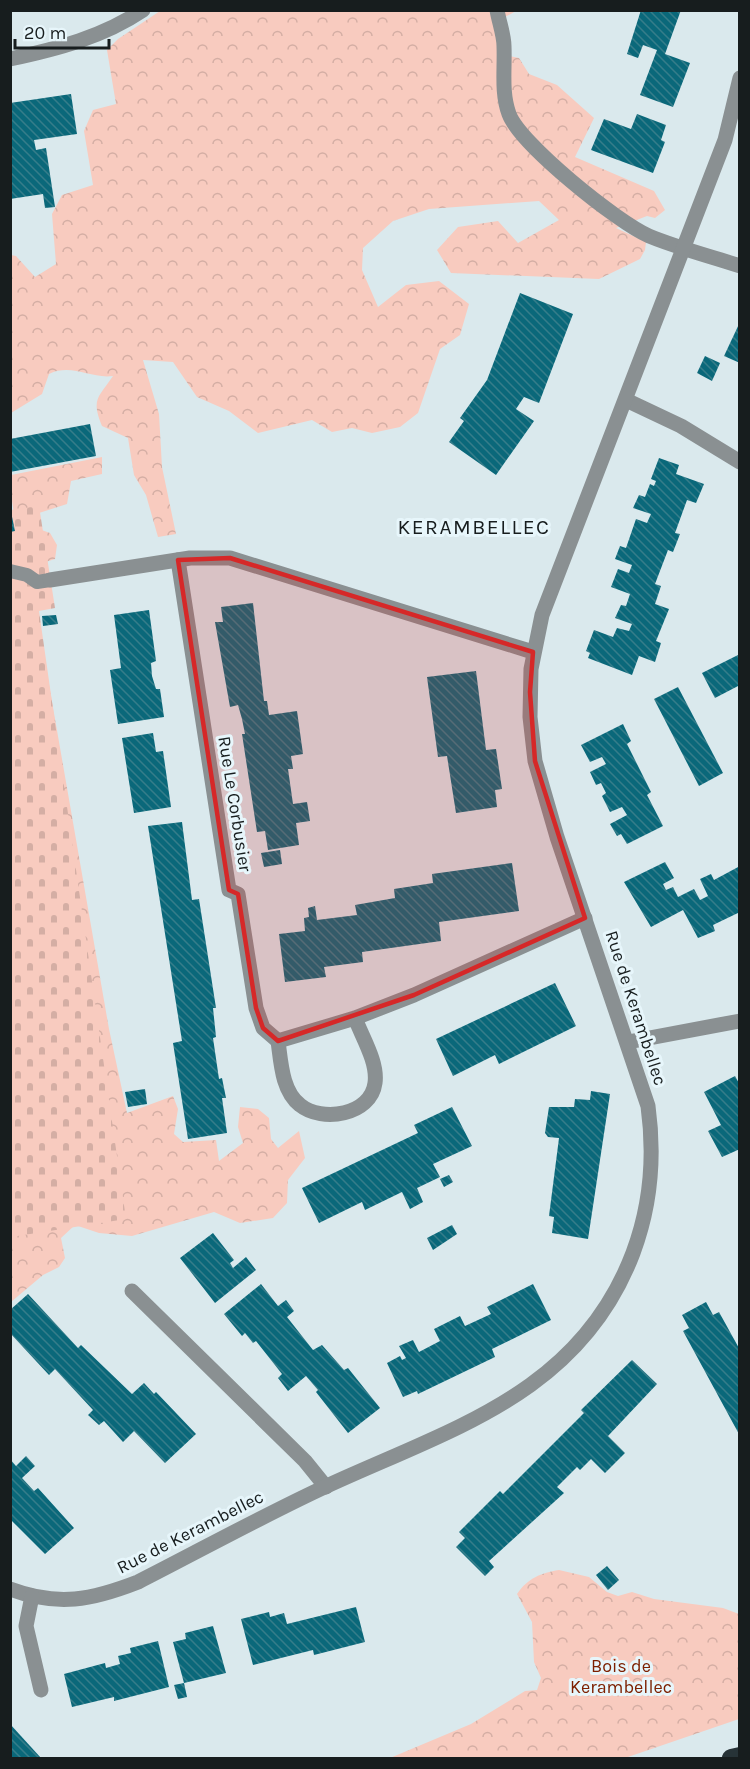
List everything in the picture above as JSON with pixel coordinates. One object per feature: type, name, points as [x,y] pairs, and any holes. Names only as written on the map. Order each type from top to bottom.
[{"type":"highway","points":[[731,1758],[740,1756]]},
{"type":"street","points":[[10,59],[85,39],[143,10]]},
{"type":"street","points":[[497,10],[504,44],[503,84],[508,112],[515,129],[587,193],[633,228],[740,266]]},
{"type":"street","name":"Rue de Kerambellec","points":[[10,1588],[32,1596],[66,1600],[87,1599],[109,1593],[138,1582],[326,1486],[478,1418],[520,1394],[562,1362],[602,1315],[623,1276],[637,1242],[645,1213],[652,1165],[648,1106],[550,817],[535,761],[530,692],[533,652],[542,615],[725,140],[740,78]]},
{"type":"street","points":[[626,400],[681,426],[740,462]]},
{"type":"street","points":[[50,580],[177,560],[211,557],[252,563],[533,652]]},
{"type":"street","name":"Rue Le Corbusier","points":[[177,560],[229,890],[238,894],[256,1008],[263,1028],[278,1041],[286,1086],[300,1105],[325,1115],[344,1113],[363,1105],[373,1093],[376,1081],[374,1068],[355,1018]]},
{"type":"street","points":[[278,1041],[355,1018],[452,979],[585,918]]},
{"type":"street","points":[[628,1042],[740,1021]]},
{"type":"street","points":[[132,1291],[305,1461],[326,1486]]},
{"type":"street","points":[[32,1596],[26,1626],[41,1690]]},
{"type":"lane","points":[[10,571],[27,575],[37,582],[50,580]]},
{"type":"highlighted area","points":[[230,558],[252,563],[533,652],[530,692],[535,761],[585,918],[414,995],[278,1041],[263,1028],[256,1008],[238,894],[229,890],[178,560]]},
{"type":"green space","points":[[160,11],[516,11],[496,22],[504,55],[519,58],[529,74],[557,85],[594,118],[575,157],[654,191],[665,210],[655,218],[647,216],[616,228],[646,242],[645,250],[640,259],[599,279],[451,273],[437,250],[458,227],[498,221],[518,243],[559,220],[539,201],[429,209],[393,221],[363,248],[362,270],[378,307],[406,285],[439,281],[469,304],[460,335],[440,349],[418,413],[400,427],[372,433],[352,428],[332,432],[312,420],[258,433],[229,411],[197,397],[173,362],[143,360],[159,414],[162,467],[176,534],[158,537],[146,495],[134,475],[128,438],[102,426],[97,410],[100,394],[113,376],[57,371],[49,374],[42,394],[11,413],[11,255],[16,256],[35,277],[56,264],[52,214],[62,195],[93,185],[84,131],[93,110],[116,104],[107,50],[118,39]]},
{"type":"green space","points":[[102,457],[102,474],[71,481],[67,504],[39,513],[36,528],[50,533],[57,545],[55,559],[36,565],[10,533],[17,532],[11,495],[11,475]]},
{"type":"green space","points":[[39,506],[55,608],[39,611],[126,1219],[11,1237],[10,510]]},
{"type":"green space","points":[[35,604],[109,1029],[127,1113],[173,1096],[178,1109],[174,1134],[183,1142],[216,1140],[219,1161],[243,1143],[238,1127],[240,1107],[258,1109],[269,1118],[271,1139],[278,1148],[299,1131],[305,1158],[288,1180],[287,1203],[273,1218],[240,1223],[214,1212],[132,1236],[99,1233],[75,1225],[61,1238],[65,1258],[59,1267],[43,1275],[11,1302],[11,1194]]},
{"type":"green space","name":"Bois de Kerambellec","points":[[559,1570],[589,1577],[607,1592],[618,1596],[632,1592],[654,1599],[723,1608],[739,1614],[739,1719],[625,1758],[390,1758],[471,1724],[525,1691],[537,1690],[541,1678],[534,1662],[532,1622],[517,1594],[535,1577]]},
{"type":"building","points":[[641,10],[681,10],[665,54],[690,63],[673,107],[640,95],[657,50],[643,45],[638,58],[627,54]]},
{"type":"building","points":[[71,94],[77,134],[34,140],[36,150],[46,148],[55,207],[45,208],[43,194],[10,199],[10,103]]},
{"type":"building","points":[[637,114],[666,125],[661,140],[665,142],[653,173],[591,150],[604,119],[631,129]]},
{"type":"building","points":[[520,293],[573,314],[539,403],[524,397],[516,409],[534,421],[496,475],[449,442],[464,421],[460,418],[487,380]]},
{"type":"building","points":[[740,322],[740,363],[724,356]]},
{"type":"building","points":[[705,356],[720,363],[712,381],[697,373]]},
{"type":"building","points":[[90,424],[96,456],[10,472],[10,439]]},
{"type":"building","points":[[659,458],[679,465],[676,474],[704,484],[696,503],[687,500],[675,533],[680,534],[673,552],[668,550],[655,584],[661,586],[655,604],[669,609],[656,641],[661,643],[655,662],[639,656],[632,675],[588,658],[590,653],[586,651],[594,630],[613,637],[617,628],[629,631],[632,624],[615,618],[621,605],[626,606],[630,594],[611,587],[618,569],[629,573],[632,565],[615,559],[620,546],[626,548],[636,519],[647,523],[651,514],[633,508],[639,495],[645,497],[650,484],[654,486],[656,481],[651,479]]},
{"type":"building","points":[[10,507],[15,531],[10,532]]},
{"type":"building","points":[[253,603],[264,701],[267,701],[269,715],[297,711],[303,754],[291,756],[293,769],[288,769],[293,804],[307,802],[310,821],[296,823],[299,845],[268,850],[265,831],[257,832],[242,734],[245,734],[242,719],[238,705],[230,707],[215,622],[223,622],[221,607]]},
{"type":"building","points":[[149,610],[156,661],[151,663],[152,676],[156,689],[160,689],[164,717],[118,724],[110,670],[121,668],[114,615]]},
{"type":"building","points":[[56,615],[58,624],[43,626],[42,616]]},
{"type":"building","points":[[740,654],[740,685],[715,698],[702,673]]},
{"type":"building","points":[[476,671],[486,750],[496,749],[502,789],[495,790],[497,807],[456,813],[447,756],[438,757],[427,677]]},
{"type":"building","points":[[678,687],[723,773],[699,786],[654,699]]},
{"type":"building","points":[[623,724],[631,741],[627,744],[651,792],[647,795],[663,826],[627,844],[621,834],[617,836],[610,824],[627,815],[622,807],[610,812],[602,796],[606,793],[601,783],[596,785],[590,772],[606,764],[602,757],[590,762],[581,745]]},
{"type":"building","points":[[153,733],[156,752],[163,751],[171,807],[134,813],[122,738]]},
{"type":"building","points":[[182,822],[192,900],[199,899],[216,1008],[213,1008],[216,1037],[213,1038],[219,1079],[222,1078],[226,1098],[222,1098],[227,1133],[188,1139],[173,1043],[182,1041],[148,826]]},
{"type":"building","points":[[280,850],[282,864],[264,867],[261,853]]},
{"type":"building","points":[[665,862],[674,878],[663,884],[666,890],[673,887],[678,897],[694,889],[700,900],[708,896],[700,879],[711,874],[714,880],[740,866],[740,912],[713,925],[715,931],[698,938],[683,910],[651,927],[624,882]]},
{"type":"building","points":[[512,863],[519,911],[439,922],[441,941],[362,952],[363,962],[324,967],[326,977],[285,982],[279,934],[305,931],[304,918],[309,917],[308,908],[315,906],[317,920],[357,915],[355,905],[395,898],[394,889],[433,883],[432,874]]},
{"type":"building","points":[[555,983],[576,1026],[499,1064],[495,1055],[453,1076],[436,1039]]},
{"type":"building","points":[[735,1076],[740,1085],[740,1149],[722,1157],[708,1131],[721,1125],[704,1092]]},
{"type":"building","points":[[145,1089],[147,1104],[128,1107],[125,1092]]},
{"type":"building","points":[[591,1091],[610,1094],[588,1239],[552,1233],[554,1217],[549,1216],[559,1138],[548,1137],[545,1133],[549,1107],[574,1107],[575,1099],[590,1100]]},
{"type":"building","points":[[452,1107],[472,1146],[433,1164],[440,1177],[417,1188],[423,1202],[410,1209],[402,1192],[365,1210],[362,1202],[319,1223],[302,1188],[418,1133],[414,1125]]},
{"type":"building","points":[[449,1175],[453,1182],[444,1187],[440,1179]]},
{"type":"building","points":[[452,1225],[457,1234],[433,1250],[427,1238]]},
{"type":"building","points":[[213,1233],[234,1260],[230,1263],[233,1268],[246,1257],[256,1270],[215,1303],[180,1258]]},
{"type":"building","points":[[261,1284],[278,1306],[286,1300],[294,1311],[287,1317],[313,1350],[322,1345],[344,1370],[348,1368],[380,1408],[348,1433],[306,1376],[288,1391],[278,1378],[282,1374],[256,1341],[253,1343],[245,1333],[242,1336],[224,1314]]},
{"type":"building","points":[[533,1284],[551,1320],[492,1349],[495,1357],[418,1394],[417,1391],[403,1397],[387,1363],[400,1356],[402,1360],[406,1358],[399,1346],[413,1340],[419,1352],[440,1341],[434,1329],[460,1316],[465,1326],[491,1314],[487,1307]]},
{"type":"building","points":[[28,1294],[78,1348],[81,1345],[132,1394],[144,1383],[154,1394],[156,1392],[196,1434],[165,1463],[134,1431],[123,1442],[104,1421],[99,1425],[88,1415],[93,1410],[55,1369],[49,1375],[10,1333],[10,1310]]},
{"type":"building","points":[[706,1302],[713,1315],[719,1312],[740,1350],[740,1436],[683,1331],[689,1328],[682,1315]]},
{"type":"building","points":[[632,1360],[657,1384],[608,1436],[625,1453],[605,1473],[591,1459],[580,1470],[577,1467],[557,1487],[564,1493],[489,1561],[494,1567],[485,1576],[456,1547],[465,1538],[459,1532],[500,1491],[503,1494],[584,1413],[581,1410]]},
{"type":"building","points":[[26,1456],[35,1466],[22,1478],[34,1491],[38,1488],[74,1528],[45,1554],[10,1519],[10,1459],[16,1466]]},
{"type":"building","points":[[607,1566],[619,1580],[608,1590],[596,1575]]},
{"type":"building","points":[[356,1607],[365,1642],[314,1655],[313,1650],[253,1665],[241,1619],[269,1612],[270,1617],[284,1613],[287,1624]]},
{"type":"building","points":[[213,1626],[226,1673],[184,1683],[173,1642],[186,1639],[185,1633]]},
{"type":"building","points":[[158,1641],[169,1687],[114,1701],[114,1697],[72,1707],[64,1674],[105,1663],[106,1668],[120,1664],[118,1656],[131,1653],[130,1648]]},
{"type":"building","points":[[184,1683],[187,1697],[178,1699],[174,1685]]},
{"type":"building","points":[[10,1724],[41,1758],[10,1758]]},
{"type":"district","name":"KERAMBELLEC","points":[[474,527]]}]
